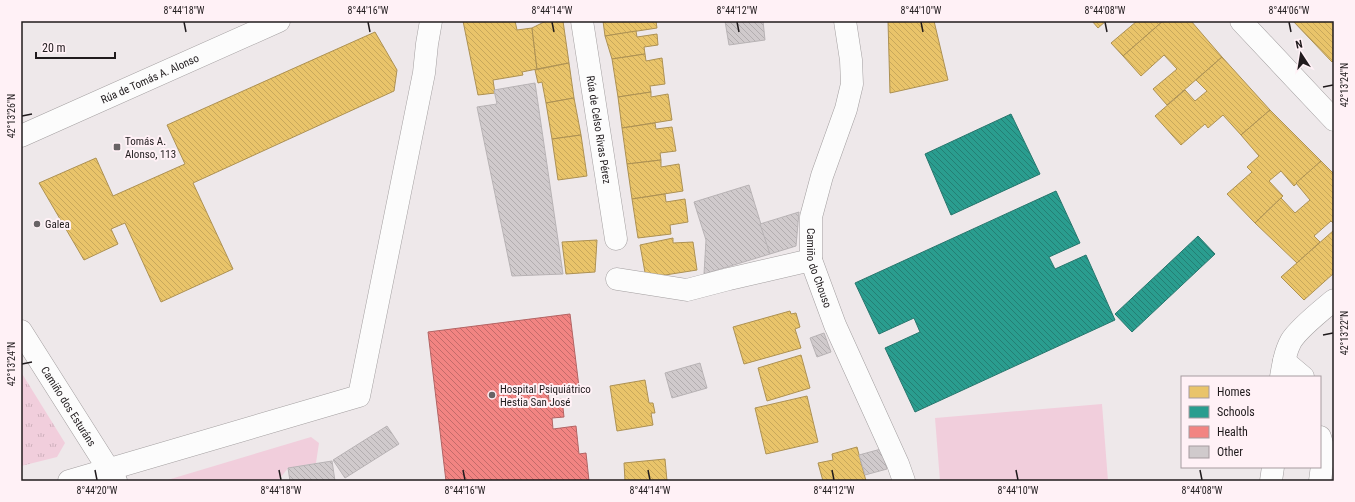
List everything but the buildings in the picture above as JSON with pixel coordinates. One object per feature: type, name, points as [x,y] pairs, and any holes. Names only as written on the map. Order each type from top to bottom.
[{"type":"street","name":"Rúa de Tomás A. Alonso","points":[[21,136],[279,21]]},
{"type":"street","points":[[413,21],[427,44]]},
{"type":"street","points":[[69,481],[112,475],[359,396],[424,73],[431,21]]},
{"type":"street","name":"Rúa de Celso Rivas Pérez","points":[[582,21],[616,239]]},
{"type":"street","name":"Camiño do Chouso","points":[[845,21],[851,60],[852,84],[846,110],[822,176],[811,217],[811,260],[835,325],[898,464],[904,481]]},
{"type":"street","points":[[1241,21],[1334,120]]},
{"type":"street","points":[[617,279],[687,290],[811,260]]},
{"type":"street","points":[[1300,376],[1283,369],[1291,340],[1308,322],[1334,300]]},
{"type":"street","name":"Camiño dos Esturáns","points":[[21,332],[112,475]]},
{"type":"street","points":[[1320,481],[1324,450],[1321,440]]},
{"type":"street","points":[[1271,481],[1273,468]]},
{"type":"green space","points":[[21,372],[65,443],[57,457],[21,466]]},
{"type":"green space","points":[[1102,404],[1108,481],[940,481],[935,418]]},
{"type":"green space","points":[[311,437],[319,443],[316,463],[288,468],[278,481],[164,481]]},
{"type":"place","name":"Tomás A. Alonso, 113","points":[[117,147]]},
{"type":"place","name":"Galea","points":[[37,224]]},
{"type":"place","name":"Hospital Psiquiátrico Hestia San José","points":[[492,395]]}]
